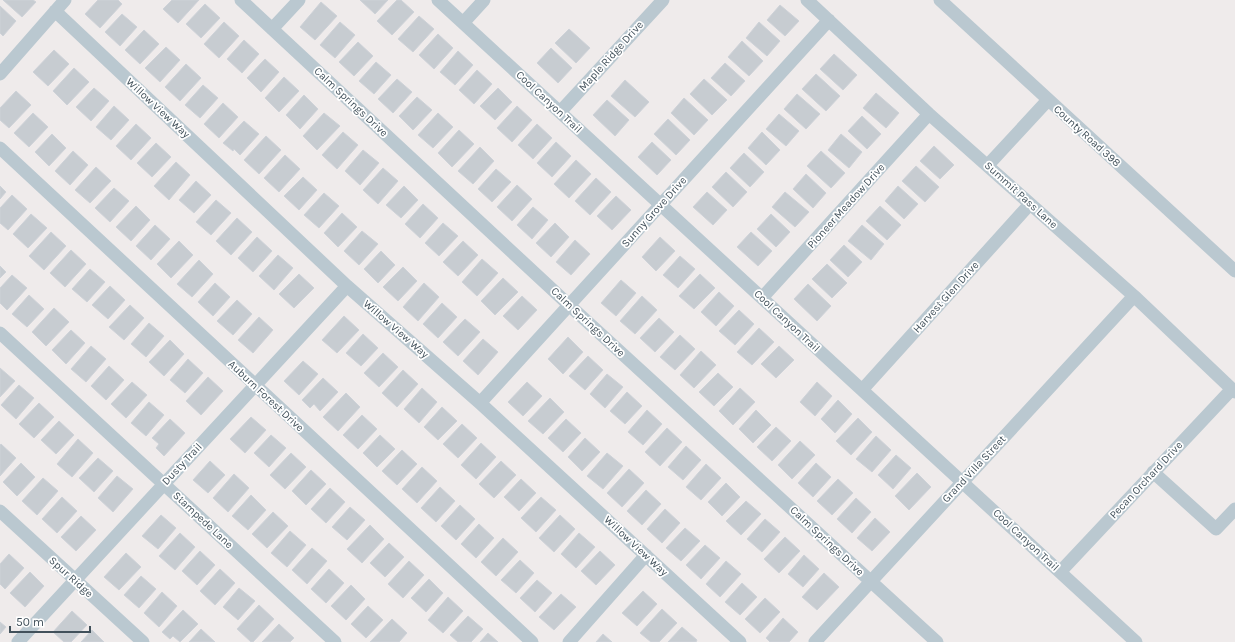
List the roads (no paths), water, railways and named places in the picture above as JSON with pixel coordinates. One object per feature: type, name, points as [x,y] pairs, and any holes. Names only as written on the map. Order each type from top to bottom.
[{"type":"street","points":[[0,74],[65,0]]},
{"type":"street","name":"Calm Springs Drive","points":[[241,0],[569,305],[937,642]]},
{"type":"street","points":[[272,29],[299,0]]},
{"type":"street","name":"Cool Canyon Trail","points":[[438,0],[1136,642]]},
{"type":"street","points":[[463,23],[484,0]]},
{"type":"street","name":"Maple Ridge Drive","points":[[560,112],[663,0]]},
{"type":"street","name":"Summit Pass Lane","points":[[807,0],[929,114],[1134,296],[1233,390]]},
{"type":"street","name":"County Road 398","points":[[940,0],[1235,271]]},
{"type":"street","name":"Willow View Way","points":[[55,11],[347,286],[480,403],[740,642]]},
{"type":"street","name":"Sunny Grove Drive","points":[[480,403],[829,20]]},
{"type":"street","points":[[988,166],[1048,100]]},
{"type":"street","name":"Pioneer Meadow Drive","points":[[762,298],[929,114]]},
{"type":"street","name":"Auburn Forest Drive","points":[[0,148],[254,386],[532,642]]},
{"type":"street","name":"Harvest Glen Drive","points":[[862,390],[1030,204]]},
{"type":"street","name":"Dusty Trail","points":[[18,642],[347,286]]},
{"type":"street","name":"Grand Villa Street","points":[[815,642],[1134,296]]},
{"type":"street","name":"Stampede Lane","points":[[0,333],[335,642]]},
{"type":"street","name":"Pecan Orchard Drive","points":[[1060,572],[1153,472],[1233,390]]},
{"type":"street","points":[[1153,472],[1216,529],[1235,509]]},
{"type":"street","name":"Spur Ridge","points":[[0,511],[143,642]]},
{"type":"street","points":[[568,642],[646,555]]}]
